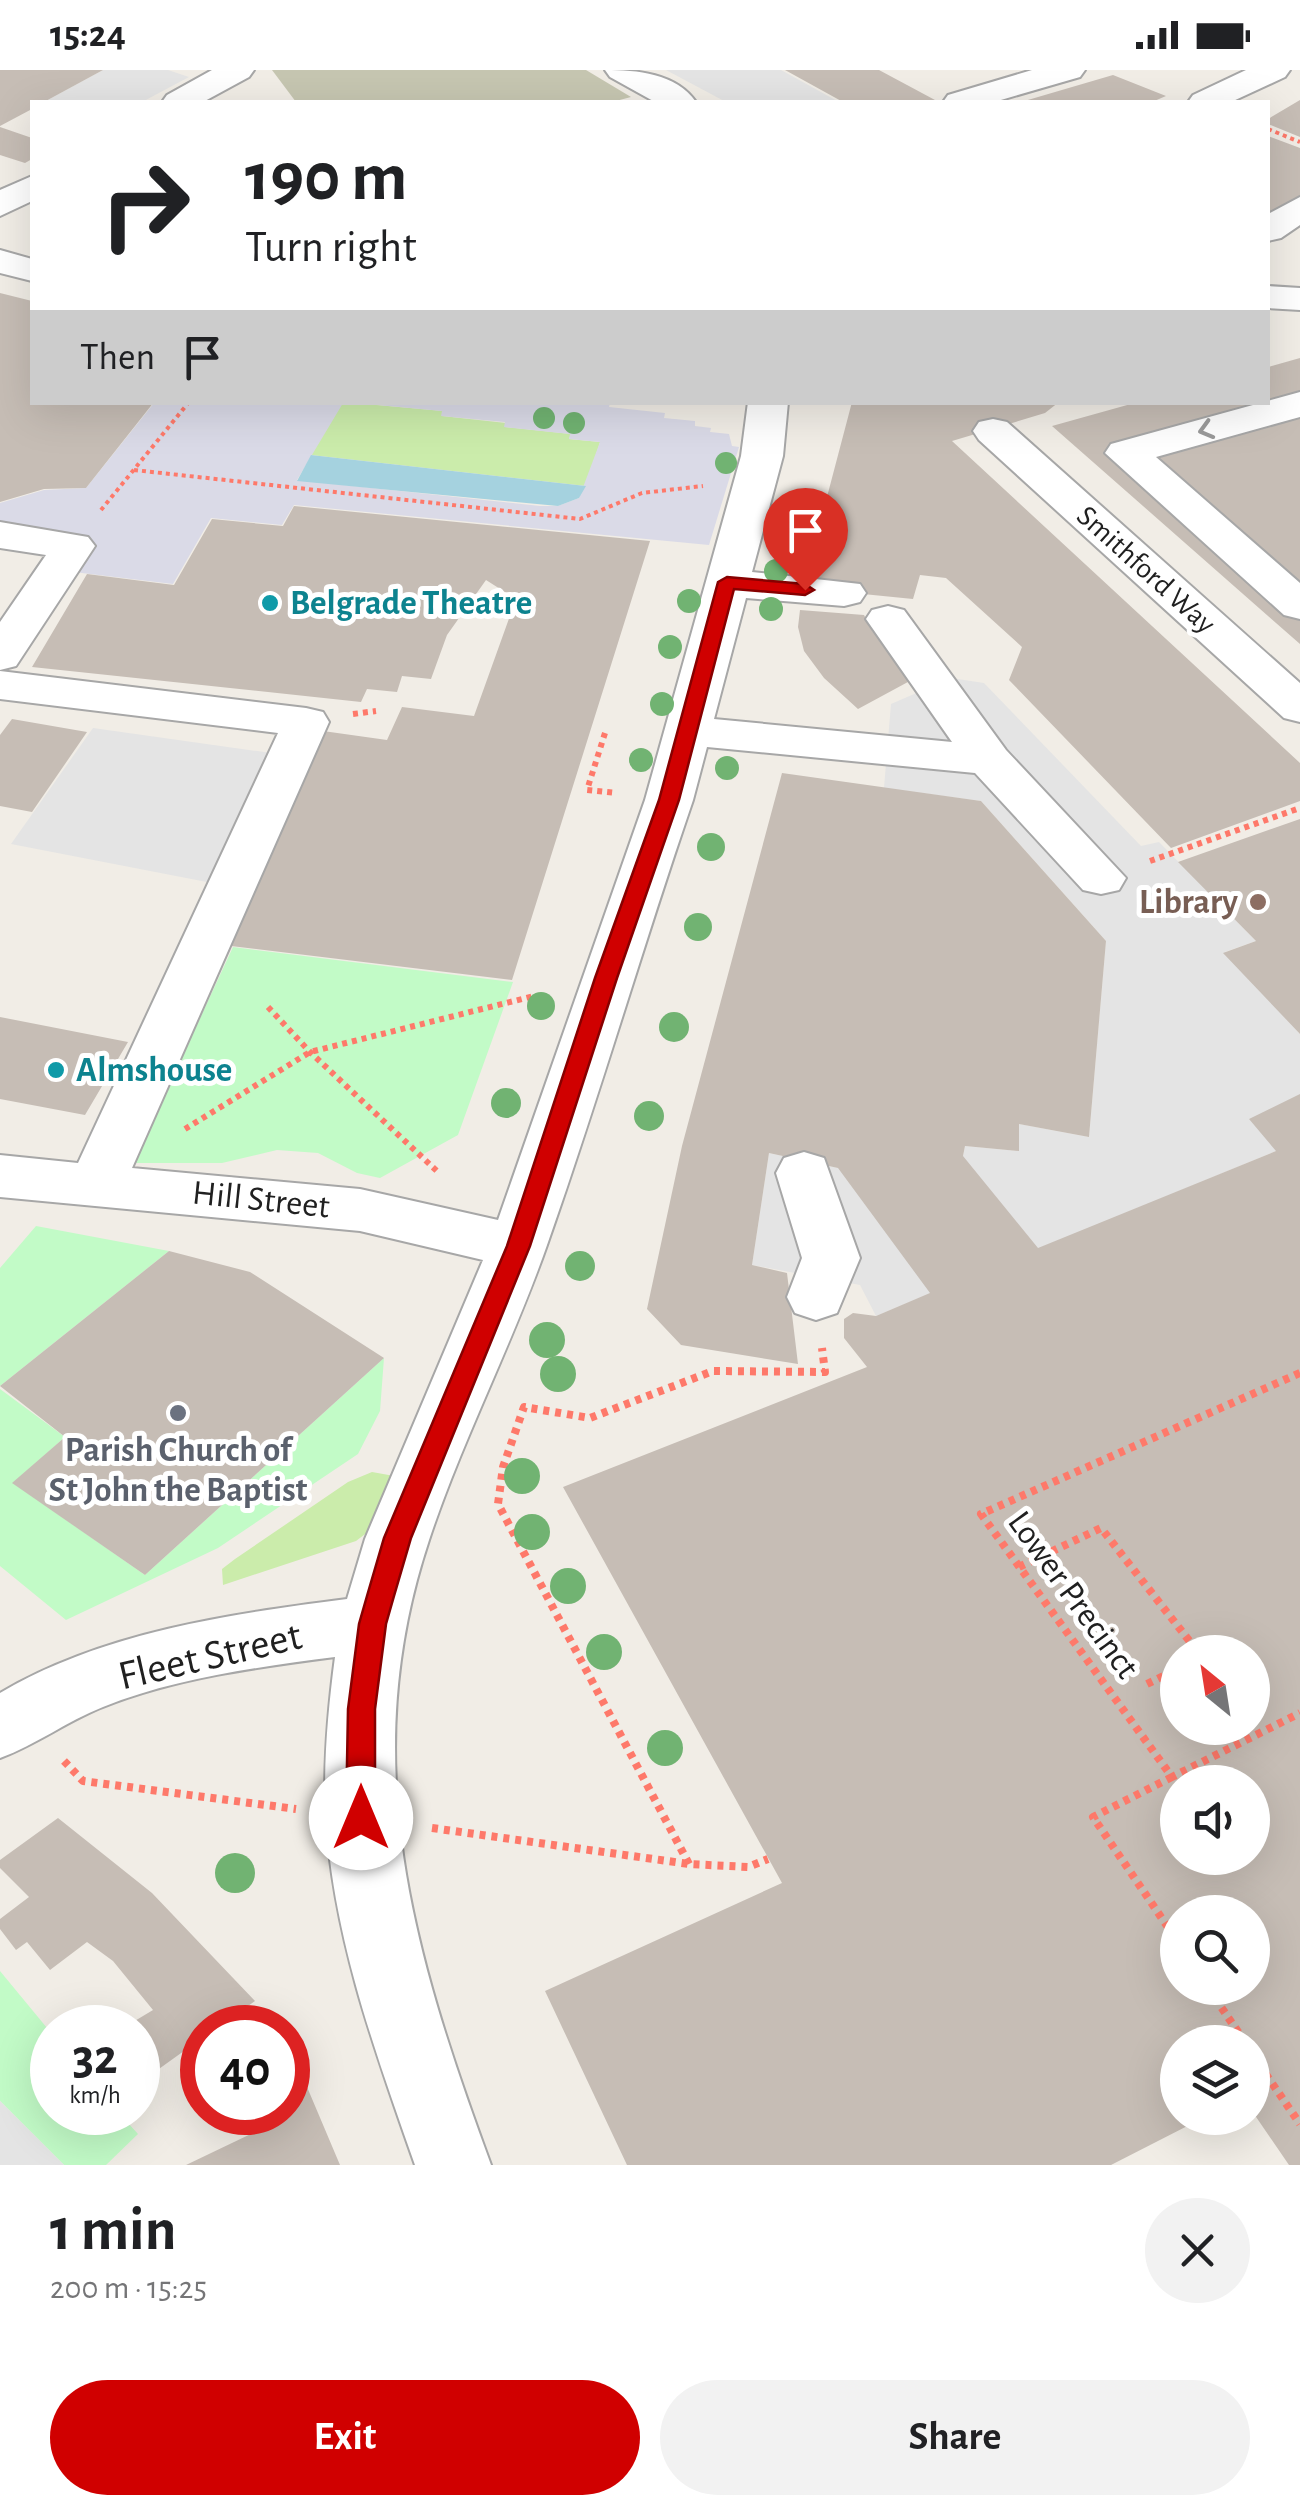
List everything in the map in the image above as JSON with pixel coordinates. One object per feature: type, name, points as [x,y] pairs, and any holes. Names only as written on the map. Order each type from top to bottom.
[{"type":"street","points":[[183,100],[237,70]]},
{"type":"street","points":[[622,70],[663,100]]},
{"type":"street","points":[[967,100],[1068,70]]},
{"type":"street","points":[[1210,70],[1260,76]]},
{"type":"street","points":[[1208,100],[1260,76]]},
{"type":"street","points":[[8,218],[30,189]]},
{"type":"street","points":[[1270,229],[1300,208]]},
{"type":"street","points":[[0,261],[30,269]]},
{"type":"street","points":[[1270,297],[1300,299]]},
{"type":"street","points":[[1300,404],[1126,453],[1300,606]]},
{"type":"street","points":[[453,2165],[405,2032],[374,1902],[363,1835],[362,1709],[372,1624],[398,1538],[518,1246],[669,800],[762,456],[756,406]]},
{"type":"street","name":"Smithford Way","points":[[993,431],[1300,708]]},
{"type":"street","points":[[0,535],[73,546],[0,656]]},
{"type":"street","points":[[727,582],[844,593]]},
{"type":"street","points":[[888,619],[990,760],[1101,878]]},
{"type":"street","points":[[0,685],[306,722],[95,1187]]},
{"type":"street","points":[[688,731],[990,760]]},
{"type":"street","points":[[804,1174],[831,1258],[816,1297]]},
{"type":"street","name":"Hill Street","points":[[0,1176],[360,1210],[518,1246]]},
{"type":"street","name":"Fleet Street","points":[[25,1712],[153,1662],[275,1636],[372,1624]]},
{"type":"path","points":[[1270,130],[1300,142]]},
{"type":"path","points":[[73,546],[186,405]]},
{"type":"path","points":[[134,470],[580,519],[642,493],[728,482],[754,485]]},
{"type":"path","points":[[1101,878],[1300,808]]},
{"type":"path","points":[[171,1138],[310,1052],[534,996]]},
{"type":"path","points":[[268,1007],[310,1052],[444,1177]]},
{"type":"path","points":[[689,1864],[498,1504],[504,1468],[524,1407],[590,1418],[713,1371],[824,1372],[816,1297]]},
{"type":"path","name":"Lower Precinct","points":[[1163,1765],[981,1514],[1300,1373]]},
{"type":"path","name":"Lower Precinct","points":[[1019,1567],[1102,1528],[1185,1635]]},
{"type":"path","name":"Lower Precinct","points":[[1147,1684],[1160,1678]]},
{"type":"path","points":[[1196,1765],[1300,1714]]},
{"type":"path","points":[[1160,1783],[1093,1817],[1160,1916]]},
{"type":"path","points":[[1270,2080],[1300,2124]]},
{"type":"shaded area","points":[[103,70],[168,70],[189,77],[146,100],[48,100]]},
{"type":"shaded area","points":[[272,70],[586,70],[631,97],[620,100],[294,100]]},
{"type":"shaded area","points":[[666,70],[781,70],[835,100],[722,100]]},
{"type":"shaded area","points":[[152,405],[342,405],[297,480],[540,506],[558,506],[579,498],[600,442],[569,439],[570,434],[504,427],[505,422],[441,416],[442,411],[378,405],[610,405],[695,421],[695,426],[711,428],[710,432],[729,434],[732,446],[739,447],[709,545],[294,505],[282,525],[211,518],[173,584],[57,570],[72,547],[0,535],[0,503],[44,490],[86,488]]},
{"type":"shaded area","points":[[951,678],[984,683],[1141,846],[1159,842],[1256,941],[1225,952],[1300,1034],[1300,1094],[1276,1151],[876,1316],[860,1285],[752,1265],[769,1153],[838,1168],[963,1156],[965,1146],[1018,1151],[1019,1124],[1089,1137],[1106,941],[981,801],[884,788],[891,704]]},
{"type":"shaded area","points":[[93,728],[271,753],[212,883],[11,844]]},
{"type":"shaded area","points":[[0,2101],[64,2165],[0,2165]]},
{"type":"green space","points":[[341,405],[443,411],[442,416],[506,423],[505,427],[571,434],[569,439],[600,442],[586,486],[311,455]]},
{"type":"green space","points":[[238,439],[276,443],[262,465],[225,461]]},
{"type":"green space","points":[[233,947],[513,982],[458,1135],[380,1178],[357,1173],[318,1153],[277,1150],[222,1163],[133,1163]]},
{"type":"green space","points":[[36,1226],[169,1251],[0,1386],[0,1268]]},
{"type":"green space","points":[[384,1358],[380,1411],[358,1454],[218,1548],[66,1620],[0,1566],[0,1389],[65,1437],[13,1483],[145,1575]]},
{"type":"green space","points":[[372,1472],[411,1479],[377,1525],[356,1541],[223,1585],[222,1569],[235,1559],[348,1482]]},
{"type":"green space","points":[[0,1971],[30,2007],[30,2131],[0,2101]]},
{"type":"green space","points":[[34,2135],[137,2135],[106,2165],[64,2165]]},
{"type":"water","points":[[311,455],[586,486],[579,498],[558,506],[297,481]]},
{"type":"building","points":[[0,70],[103,70],[48,100],[30,100],[30,110],[0,126]]},
{"type":"building","points":[[785,70],[879,70],[935,100],[839,100]]},
{"type":"building","points":[[1113,75],[1166,96],[1157,100],[1028,100]]},
{"type":"building","points":[[1300,100],[1300,137],[1270,125],[1270,118]]},
{"type":"building","points":[[0,127],[30,137],[30,160],[25,163],[0,155]]},
{"type":"building","points":[[1270,137],[1300,148],[1300,199],[1270,217]]},
{"type":"building","points":[[0,293],[30,300],[30,405],[152,405],[86,488],[44,489],[0,502]]},
{"type":"building","points":[[1300,358],[1300,644],[1052,426],[1127,405],[1270,405],[1270,366]]},
{"type":"building","points":[[851,405],[1055,405],[1045,413],[952,441],[1300,763],[1300,801],[1171,848],[1009,680],[1022,647],[946,578],[920,575],[913,599],[803,588]]},
{"type":"building","points":[[294,506],[650,541],[512,980],[231,946],[323,731],[387,740],[402,707],[474,716],[516,599],[486,580],[447,635],[431,679],[402,676],[397,692],[367,689],[361,702],[32,667],[87,574],[174,585],[212,519],[283,526]]},
{"type":"building","points":[[800,610],[864,615],[873,632],[893,630],[919,676],[858,709],[824,678],[804,651],[798,627]]},
{"type":"building","points":[[12,719],[87,732],[32,812],[0,806],[0,735]]},
{"type":"building","points":[[782,773],[981,801],[1106,941],[1089,1137],[1019,1124],[1019,1151],[965,1146],[963,1156],[1038,1248],[1276,1151],[1249,1119],[1300,1094],[1300,2165],[1289,2165],[1268,2135],[1270,2025],[1160,2025],[1160,2135],[1170,2135],[1111,2165],[627,2165],[545,1991],[782,1883],[563,1487],[867,1367],[844,1338],[844,1319],[853,1313],[876,1316],[930,1293],[838,1168],[769,1153],[752,1265],[787,1273],[798,1364],[681,1345],[647,1309],[682,1146]]},
{"type":"building","name":"Library","points":[[1300,819],[1300,1034],[1223,953],[1256,941],[1178,862]]},
{"type":"building","name":"Almshouse","points":[[0,1017],[128,1042],[85,1115],[0,1099]]},
{"type":"building","name":"Parish Church of St John the Baptist","points":[[169,1251],[250,1272],[384,1358],[145,1575],[12,1483],[65,1437],[0,1386]]},
{"type":"building","points":[[58,1818],[152,1893],[255,2001],[249,2005],[180,2005],[180,2054],[160,2068],[160,2005],[149,2005],[113,1961],[87,1942],[50,1970],[27,1942],[16,1950],[0,1929],[0,1919],[29,1897],[0,1868],[0,1860]]},
{"type":"building","points":[[310,2094],[340,2165],[186,2165],[249,2135],[310,2135]]},
{"type":"place","name":"Belgrade Theatre","points":[[270,603]]},
{"type":"place","name":"Library","points":[[1258,902]]},
{"type":"place","name":"Almshouse","points":[[56,1070]]},
{"type":"place","name":"Parish Church of St John the Baptist","points":[[178,1413]]},
{"type":"route","points":[[361,1818],[362,1709],[372,1624],[380,1596],[398,1538],[518,1246],[669,800],[727,582],[805,590]]}]
